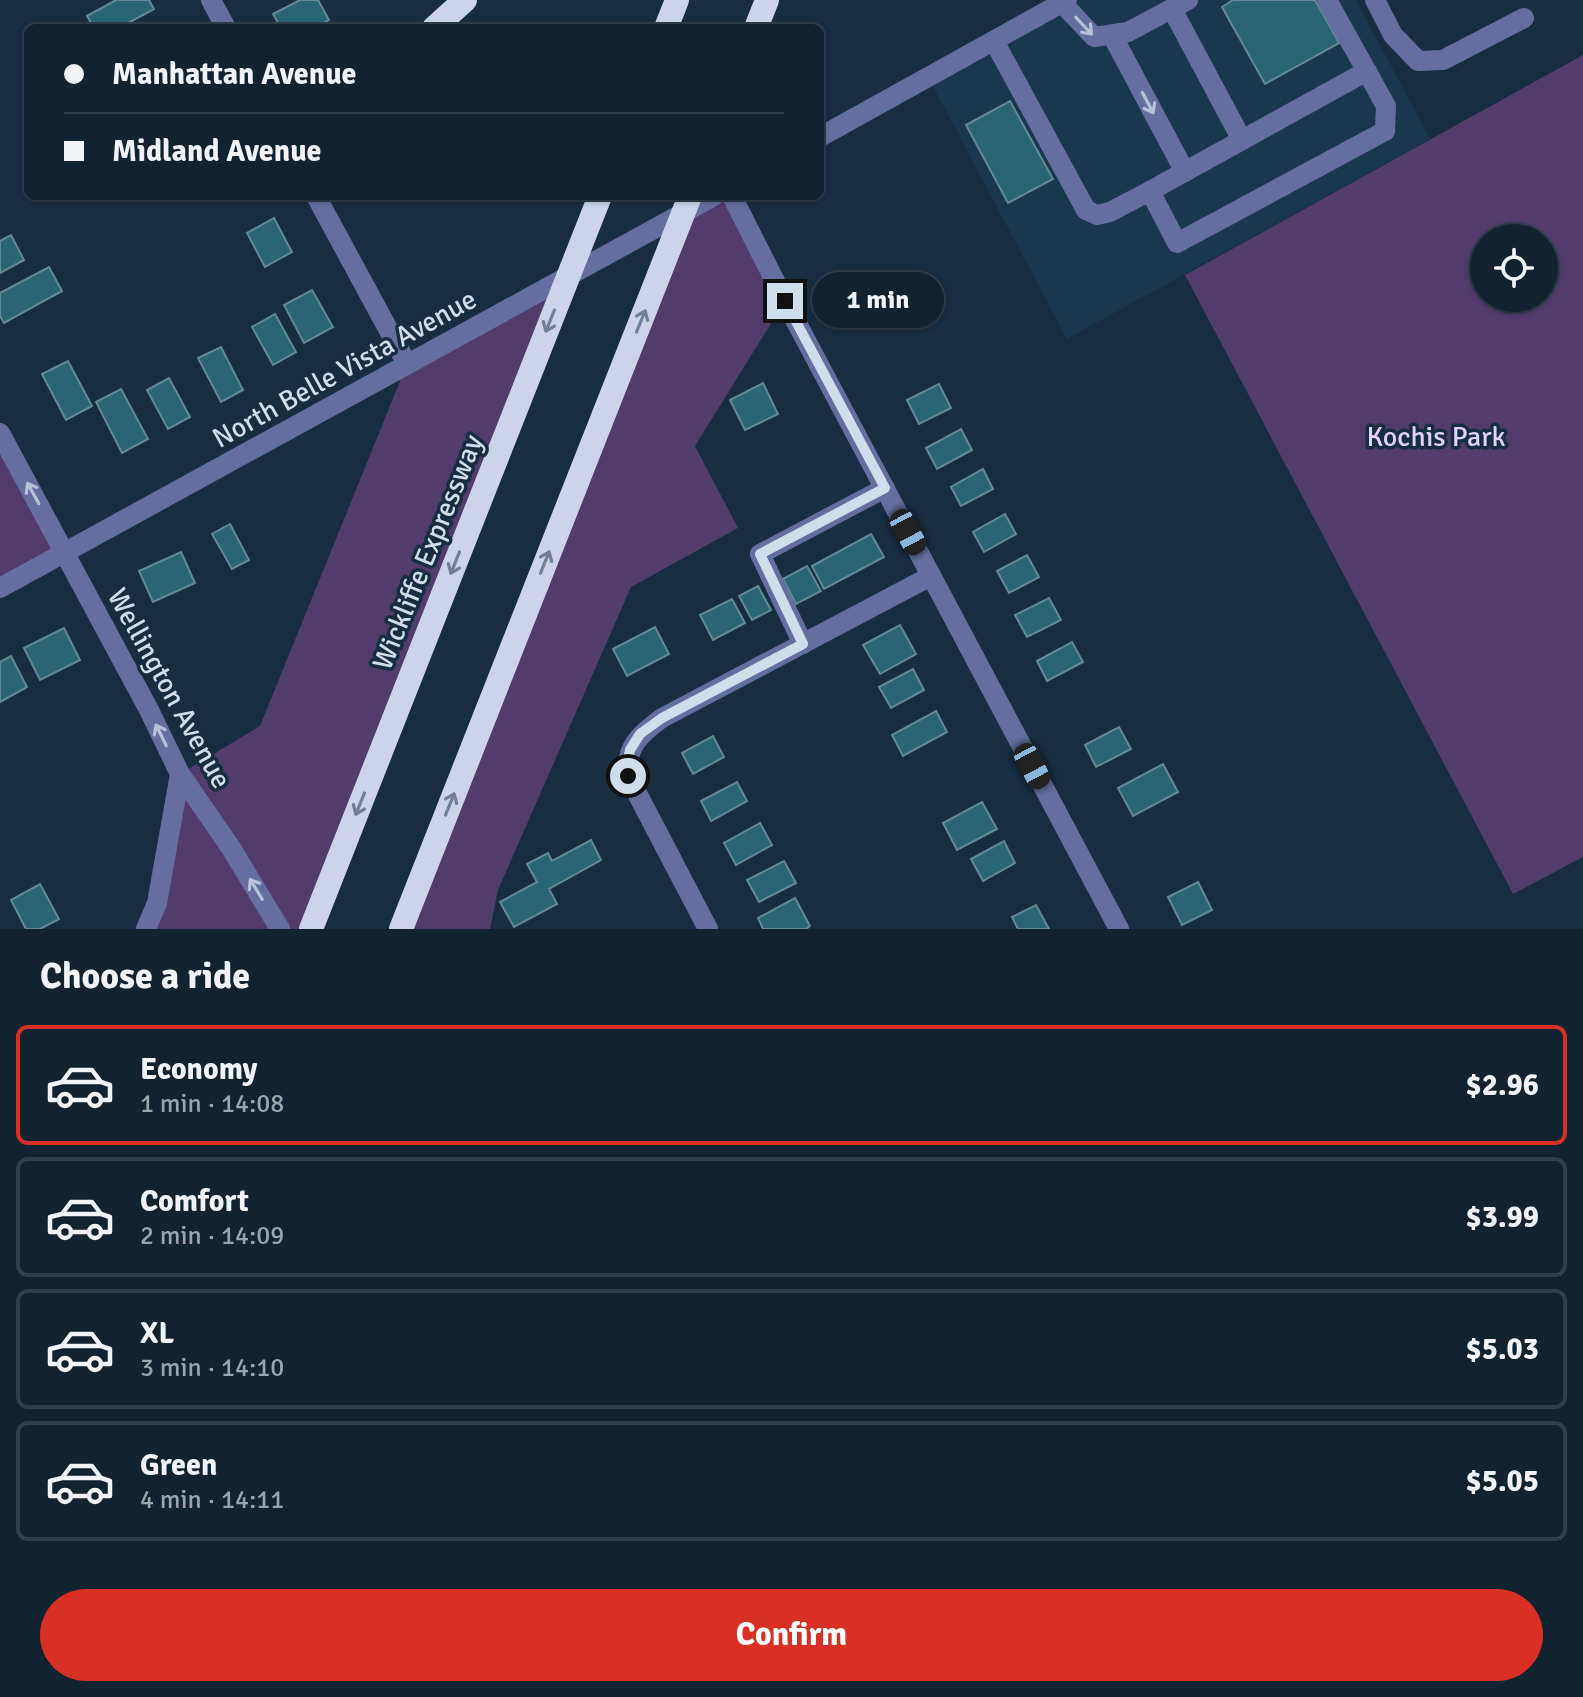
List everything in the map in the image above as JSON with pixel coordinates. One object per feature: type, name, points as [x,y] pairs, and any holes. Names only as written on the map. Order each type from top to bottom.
[{"type":"highway","points":[[438,24],[465,0]]},
{"type":"highway","points":[[668,24],[677,0]]},
{"type":"highway","points":[[758,24],[767,0]]},
{"type":"highway","name":"Wickliffe Expressway","points":[[311,929],[598,200]]},
{"type":"highway","points":[[401,929],[688,200]]},
{"type":"street","points":[[211,0],[224,24]]},
{"type":"street","points":[[1150,191],[1177,243],[1385,131],[1386,106],[1327,0]]},
{"type":"street","points":[[1375,0],[1393,35],[1418,61],[1443,60],[1524,18]]},
{"type":"street","points":[[824,135],[1065,1],[1094,37],[1128,32],[1180,4],[1242,140]]},
{"type":"street","points":[[1112,35],[1185,172]]},
{"type":"street","points":[[994,41],[1086,210],[1097,215],[1110,212],[1150,191],[1367,71]]},
{"type":"street","points":[[318,200],[407,364]]},
{"type":"street","name":"North Belle Vista Avenue","points":[[0,588],[707,200]]},
{"type":"street","points":[[734,200],[1119,929]]},
{"type":"street","name":"Wellington Avenue","points":[[0,433],[149,710],[180,774],[231,848],[280,929]]},
{"type":"street","points":[[803,644],[760,554],[885,488]]},
{"type":"street","points":[[708,929],[628,776],[627,763],[636,740],[662,718],[931,576]]},
{"type":"street","points":[[146,929],[157,903],[180,774]]},
{"type":"shaded area","points":[[1068,0],[1356,0],[1430,139],[1067,339],[928,77]]},
{"type":"green space","name":"Kochis Park","points":[[1583,55],[1583,857],[1513,894],[1185,275]]},
{"type":"green space","points":[[718,200],[734,200],[785,301],[695,446],[738,528],[631,587],[498,890],[490,929],[401,929],[685,209]]},
{"type":"green space","points":[[569,274],[311,929],[146,929],[180,774],[260,726],[407,364]]},
{"type":"green space","points":[[0,433],[65,552],[0,588]]},
{"type":"building","points":[[116,0],[149,0],[154,9],[126,24],[92,24],[87,16]]},
{"type":"building","points":[[300,0],[318,0],[329,20],[322,24],[279,24],[273,14]]},
{"type":"building","points":[[1233,0],[1315,0],[1339,43],[1265,84],[1222,7]]},
{"type":"building","points":[[1010,101],[1053,179],[1008,203],[966,125]]},
{"type":"building","points":[[274,218],[292,252],[265,267],[247,233]]},
{"type":"building","points":[[11,235],[24,260],[0,273],[0,241]]},
{"type":"building","points":[[49,267],[62,291],[4,323],[0,316],[0,293]]},
{"type":"building","points":[[312,290],[333,327],[304,343],[284,305]]},
{"type":"building","points":[[275,314],[296,352],[273,365],[252,327]]},
{"type":"building","points":[[221,347],[243,390],[221,402],[198,358]]},
{"type":"building","points":[[68,361],[92,406],[66,420],[42,374]]},
{"type":"building","points":[[169,378],[190,417],[168,429],[147,390]]},
{"type":"building","points":[[763,383],[778,414],[745,430],[730,400]]},
{"type":"building","points":[[939,384],[951,408],[919,424],[907,400]]},
{"type":"building","points":[[121,389],[148,439],[122,453],[96,402]]},
{"type":"building","points":[[961,429],[972,450],[937,469],[926,448]]},
{"type":"building","points":[[983,469],[993,489],[961,506],[951,487]]},
{"type":"building","points":[[1005,514],[1016,534],[984,552],[973,532]]},
{"type":"building","points":[[230,524],[249,560],[232,569],[212,534]]},
{"type":"building","points":[[871,534],[884,557],[824,589],[812,566]]},
{"type":"building","points":[[181,552],[195,583],[153,602],[139,571]]},
{"type":"building","points":[[1027,555],[1039,577],[1009,593],[997,571]]},
{"type":"building","points":[[807,566],[821,591],[796,604],[783,579]]},
{"type":"building","points":[[758,586],[771,610],[752,620],[739,596]]},
{"type":"building","points":[[1049,598],[1061,620],[1027,637],[1015,615]]},
{"type":"building","points":[[732,599],[745,623],[713,640],[700,615]]},
{"type":"building","points":[[900,625],[916,654],[880,674],[863,645]]},
{"type":"building","points":[[655,627],[669,654],[627,676],[613,649]]},
{"type":"building","points":[[64,628],[80,660],[40,680],[24,648]]},
{"type":"building","points":[[1072,642],[1083,662],[1047,681],[1037,661]]},
{"type":"building","points":[[11,656],[27,687],[0,702],[0,662]]},
{"type":"building","points":[[913,669],[924,690],[891,708],[879,687]]},
{"type":"building","points":[[936,711],[947,732],[903,756],[892,735]]},
{"type":"building","points":[[1119,727],[1131,749],[1096,767],[1085,745]]},
{"type":"building","points":[[713,736],[724,757],[693,774],[682,753]]},
{"type":"building","points":[[1163,764],[1178,792],[1133,816],[1118,788]]},
{"type":"building","points":[[737,782],[747,801],[711,821],[701,801]]},
{"type":"building","points":[[982,802],[997,829],[957,850],[943,823]]},
{"type":"building","points":[[760,823],[772,845],[736,865],[724,843]]},
{"type":"building","points":[[591,840],[601,860],[549,889],[557,904],[514,927],[500,902],[537,882],[527,864],[548,853],[552,861]]},
{"type":"building","points":[[1004,841],[1015,863],[983,881],[971,859]]},
{"type":"building","points":[[784,861],[796,883],[759,902],[747,880]]},
{"type":"building","points":[[1198,882],[1212,910],[1182,925],[1168,897]]},
{"type":"building","points":[[40,884],[59,919],[40,929],[26,929],[11,900]]},
{"type":"building","points":[[795,898],[810,926],[806,929],[763,929],[758,918]]},
{"type":"building","points":[[1036,905],[1049,929],[1018,929],[1012,917]]},
{"type":"route","points":[[628,776],[630,750],[640,734],[662,718],[803,644],[760,554],[885,488],[785,301]]}]
